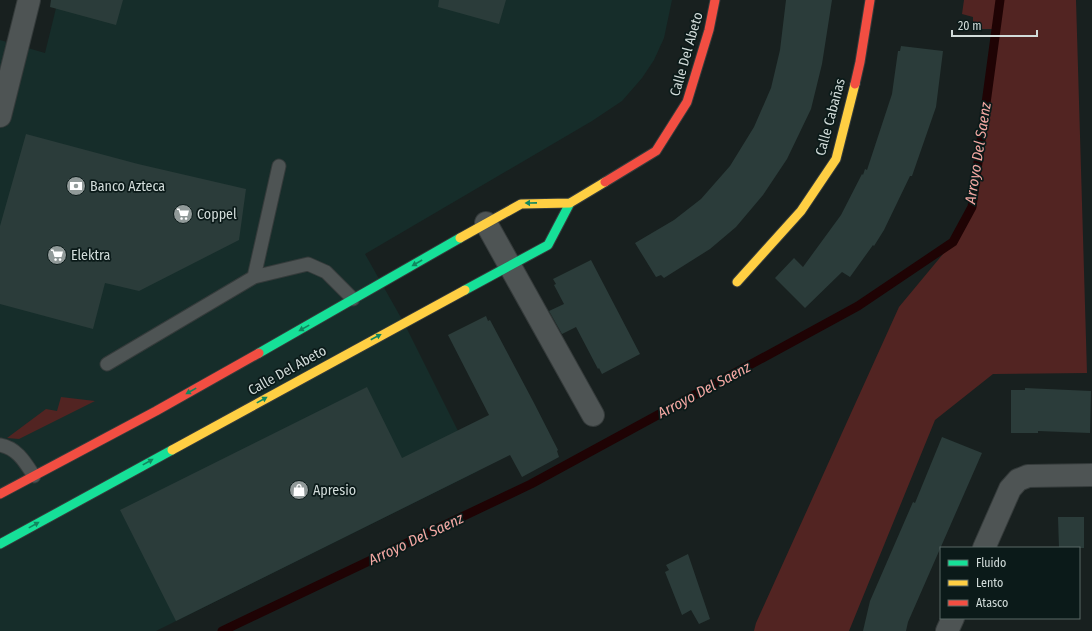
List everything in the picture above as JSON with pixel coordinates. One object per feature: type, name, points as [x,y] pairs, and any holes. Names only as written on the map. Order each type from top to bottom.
[{"type":"main road","name":"Calle Del Abeto","points":[[0,494],[162,408],[521,204],[570,203],[656,151],[687,102],[709,30],[715,0]]},
{"type":"main road","name":"Calle Cabañas","points":[[738,282],[801,211],[836,159],[860,62],[870,0]]},
{"type":"main road","name":"Calle Del Abeto","points":[[0,544],[548,245],[570,203]]},
{"type":"street","points":[[0,116],[29,0]]},
{"type":"street","points":[[486,223],[593,415]]},
{"type":"street","points":[[984,547],[1010,488],[1018,480],[1028,476],[1092,475]]},
{"type":"street","points":[[947,631],[953,619]]},
{"type":"lane","points":[[254,277],[278,166]]},
{"type":"lane","points":[[106,364],[254,277],[308,264],[326,272],[353,300]]},
{"type":"lane","points":[[0,446],[9,447],[23,459],[34,476]]},
{"type":"shaded area","points":[[58,0],[672,0],[664,38],[654,60],[642,78],[622,101],[592,121],[365,254],[404,323],[478,471],[156,631],[0,631],[0,40],[45,53]]},
{"type":"shaded area","points":[[964,0],[1076,0],[1087,373],[993,374],[935,420],[849,631],[754,631],[756,623],[899,307],[953,242],[972,207],[996,29],[973,29],[973,17],[962,14]]},
{"type":"shaded area","points":[[61,397],[95,401],[19,439],[7,438],[46,409],[57,411]]},
{"type":"building","points":[[51,0],[123,0],[116,25],[50,7]]},
{"type":"building","points":[[439,0],[506,0],[499,24],[438,7]]},
{"type":"building","points":[[786,0],[832,0],[822,64],[811,109],[787,159],[763,195],[736,227],[710,249],[664,278],[661,275],[656,277],[635,243],[674,220],[701,199],[730,166],[754,127],[771,88],[780,50]]},
{"type":"building","points":[[901,46],[943,51],[936,107],[912,176],[910,176],[884,230],[874,246],[873,245],[850,277],[842,272],[805,308],[775,278],[794,258],[803,267],[841,215],[862,174],[863,175],[865,169],[867,170],[892,94],[898,51],[900,51]]},
{"type":"building","name":"Elektra","points":[[26,134],[138,164],[246,189],[239,240],[139,291],[105,283],[93,329],[0,304],[0,226]]},
{"type":"building","points":[[591,260],[640,354],[602,374],[576,327],[562,334],[549,311],[564,304],[554,285],[556,284],[553,279]]},
{"type":"building","name":"Apresio","points":[[486,316],[488,321],[490,320],[534,403],[558,450],[559,457],[522,477],[510,455],[176,621],[120,510],[367,387],[402,458],[489,415],[448,335]]},
{"type":"building","points":[[1025,388],[1091,391],[1090,433],[1038,431],[1038,433],[1011,433],[1011,390],[1025,390]]},
{"type":"building","points":[[942,437],[982,453],[940,547],[908,622],[906,631],[863,631],[870,601],[913,502],[915,503]]},
{"type":"building","points":[[1058,517],[1084,517],[1084,548],[1059,547]]},
{"type":"building","points":[[688,554],[710,619],[699,624],[691,610],[682,615],[665,572],[669,570],[666,565]]},
{"type":"waterway","name":"Arroyo Del Saenz","points":[[222,631],[531,484],[858,306],[953,242],[972,207],[1000,0]]},
{"type":"traffic: fast","points":[[465,290],[548,245],[570,203]]},
{"type":"traffic: fast","points":[[259,353],[460,238]]},
{"type":"traffic: fast","points":[[0,544],[172,450]]},
{"type":"traffic: slow","points":[[737,282],[801,211],[836,159],[855,84]]},
{"type":"traffic: slow","points":[[460,238],[521,204],[570,203],[605,182]]},
{"type":"traffic: slow","points":[[172,450],[465,290]]},
{"type":"traffic: jam","points":[[605,182],[656,151],[687,102],[709,30],[715,0]]},
{"type":"traffic: jam","points":[[855,84],[870,0]]},
{"type":"traffic: jam","points":[[0,494],[156,411],[259,353]]},
{"type":"place","name":"Banco Azteca","points":[[76,186]]},
{"type":"place","name":"Coppel","points":[[183,214]]},
{"type":"place","name":"Elektra","points":[[57,255]]},
{"type":"place","name":"Apresio","points":[[299,490]]}]
